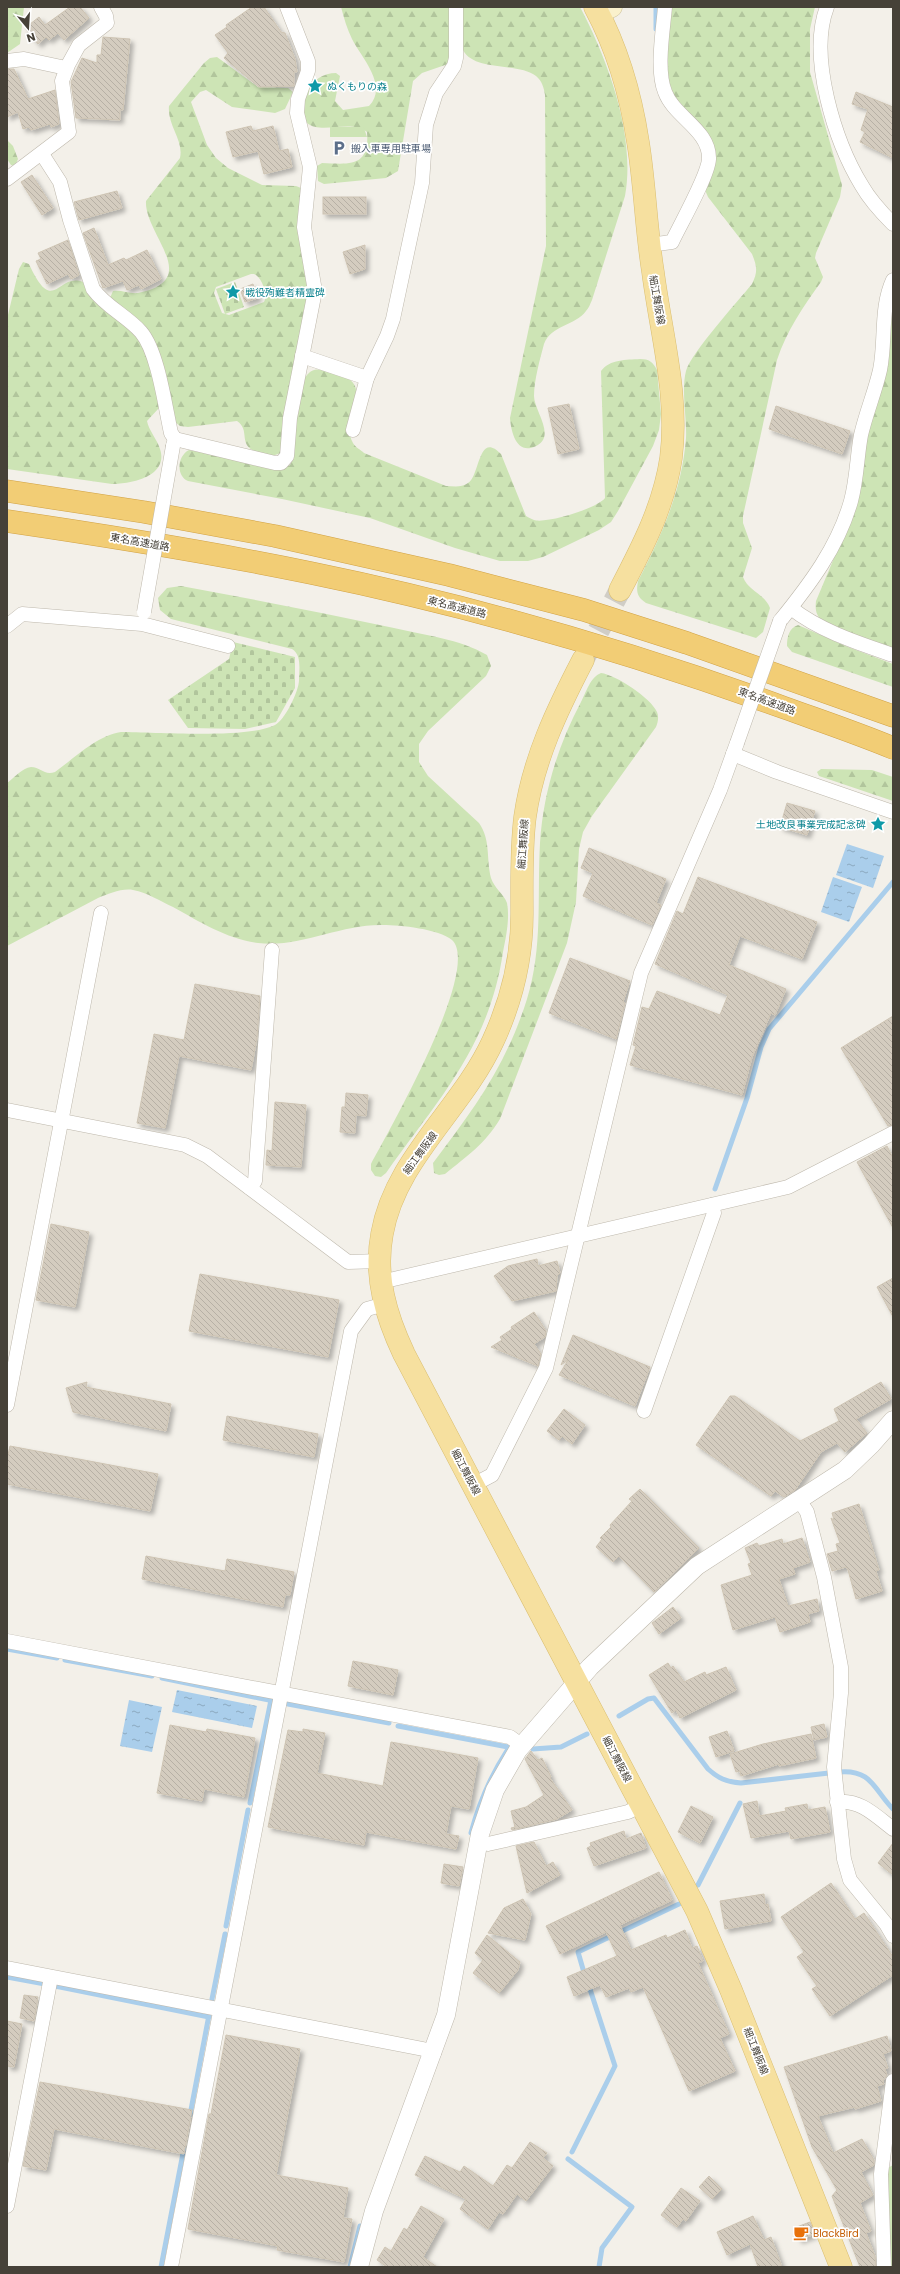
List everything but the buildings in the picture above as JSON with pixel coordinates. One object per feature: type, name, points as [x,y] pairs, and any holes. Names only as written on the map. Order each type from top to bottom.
[{"type":"highway","points":[[7,492],[144,512],[275,536],[449,575],[584,610],[687,643],[893,716]]},
{"type":"highway","name":"東名高速道路","points":[[7,521],[140,541],[304,571],[443,602],[577,638],[680,670],[893,748]]},
{"type":"main road","name":"細江舞阪線","points":[[602,9],[633,115],[640,156],[650,245],[672,391],[673,436],[668,474],[660,504],[646,539],[620,590]]},
{"type":"main road","name":"細江舞阪線","points":[[583,660],[552,720],[541,749],[530,791],[522,840],[520,941],[515,973],[503,1017],[493,1041],[472,1081],[403,1176],[394,1194],[382,1235],[380,1271],[385,1304],[404,1354],[642,1805],[709,1936],[841,2267]]},
{"type":"street","points":[[7,179],[42,154],[69,132],[62,81],[66,68],[79,45],[107,23],[101,7]]},
{"type":"street","points":[[174,443],[281,463],[287,456],[290,418],[315,291],[304,227],[310,167],[296,113],[298,99],[308,71],[308,61],[287,7]]},
{"type":"street","points":[[353,430],[367,378],[387,336],[393,319],[422,183],[426,125],[436,94],[454,66],[456,58],[456,7]]},
{"type":"street","points":[[650,245],[672,242],[705,174],[709,161],[704,141],[675,108],[665,92],[662,73],[662,36],[665,7]]},
{"type":"street","points":[[827,7],[821,30],[821,70],[841,142],[854,173],[872,201],[893,224]]},
{"type":"street","points":[[7,61],[24,59],[66,68]]},
{"type":"street","points":[[42,154],[60,182],[70,220],[93,289],[98,296],[134,325],[148,344],[174,443],[143,618]]},
{"type":"street","points":[[473,1485],[492,1475],[546,1368],[641,973],[720,790],[780,620],[808,586],[829,553],[840,530],[851,500],[861,434],[880,370],[886,304],[893,280]]},
{"type":"street","points":[[302,356],[367,378]]},
{"type":"street","points":[[791,608],[804,618],[851,640],[893,655]]},
{"type":"street","points":[[7,626],[22,614],[143,618],[228,646]]},
{"type":"street","points":[[734,748],[777,772],[893,812]]},
{"type":"street","points":[[7,1405],[100,914]]},
{"type":"street","points":[[250,1188],[255,1181],[272,950]]},
{"type":"street","points":[[7,1110],[185,1145],[207,1156],[348,1262],[380,1271],[578,1236],[788,1187],[893,1133]]},
{"type":"street","points":[[644,1411],[714,1213],[712,1205]]},
{"type":"street","points":[[171,2267],[350,1331],[367,1310],[385,1304]]},
{"type":"street","points":[[359,2267],[374,2211],[434,2053],[446,2015],[478,1842],[486,1812],[495,1790],[521,1745],[576,1682],[697,1566],[831,1480],[859,1458],[893,1420]]},
{"type":"street","points":[[800,1500],[807,1512],[824,1577],[840,1660],[841,1693],[834,1752],[837,1802],[846,1870],[857,1889],[886,1924],[893,1936]]},
{"type":"street","points":[[7,1641],[510,1737],[521,1745]]},
{"type":"street","points":[[837,1802],[846,1801],[859,1804],[893,1829]]},
{"type":"street","points":[[478,1842],[488,1844],[628,1812],[642,1805]]},
{"type":"street","points":[[7,1968],[434,2053]]},
{"type":"street","points":[[7,2206],[51,1977]]},
{"type":"street","points":[[884,2267],[881,2174],[893,2082]]},
{"type":"green space","points":[[7,7],[24,7],[20,44],[7,53]]},
{"type":"green space","points":[[341,7],[451,7],[451,51],[448,64],[422,73],[413,81],[398,171],[386,178],[324,184],[318,181],[317,166],[322,163],[349,163],[361,158],[365,152],[367,144],[367,132],[360,128],[353,127],[320,128],[307,123],[303,106],[304,98],[308,90],[319,78],[327,74],[336,73],[340,76],[335,101],[343,110],[369,106],[374,98],[376,90],[375,81],[367,63],[350,35]]},
{"type":"green space","points":[[461,7],[580,7],[600,50],[609,74],[623,124],[627,149],[625,196],[592,300],[587,310],[581,316],[557,329],[547,338],[544,344],[536,376],[534,396],[545,431],[541,443],[534,447],[528,448],[519,444],[513,435],[510,418],[546,246],[545,95],[540,80],[528,72],[519,69],[486,64],[469,57],[463,50],[461,41]]},
{"type":"green space","points":[[671,7],[815,7],[810,29],[810,72],[842,185],[840,197],[816,253],[815,258],[823,277],[791,329],[777,360],[743,516],[743,523],[752,548],[743,577],[745,582],[768,603],[770,608],[763,632],[756,638],[646,603],[641,599],[637,591],[638,581],[670,512],[680,476],[686,438],[684,387],[686,371],[696,352],[705,340],[752,284],[756,272],[756,266],[752,254],[708,197],[705,190],[712,169],[667,82],[667,36]]},
{"type":"green space","points":[[217,57],[258,87],[288,88],[293,92],[285,109],[275,113],[232,107],[206,90],[200,92],[191,102],[207,145],[216,158],[228,168],[262,185],[296,186],[301,188],[298,228],[309,290],[280,453],[275,455],[261,453],[248,447],[243,429],[237,421],[188,427],[180,426],[175,422],[158,354],[110,298],[113,291],[138,293],[157,287],[167,278],[169,267],[166,254],[148,214],[146,201],[180,158],[180,145],[170,120],[169,106],[204,63],[210,58]],"holes":[[[254,274],[260,279],[264,286],[264,302],[229,315],[222,313],[214,293],[216,287]]]},
{"type":"green space","points":[[330,127],[361,127],[364,128],[367,137],[330,137]]},
{"type":"green space","points":[[7,140],[13,146],[18,159],[15,166],[11,165],[7,159]]},
{"type":"green space","points":[[23,262],[29,264],[37,280],[44,288],[50,291],[56,290],[67,283],[74,281],[83,282],[138,337],[148,357],[159,404],[159,408],[147,421],[149,428],[159,445],[161,458],[159,466],[147,477],[120,484],[112,484],[7,469],[7,319],[19,269]]},
{"type":"green space","points":[[235,282],[244,307],[225,314],[216,289]]},
{"type":"green space","points":[[893,294],[893,650],[823,622],[816,612],[816,601],[850,520]]},
{"type":"green space","points":[[640,359],[650,362],[657,370],[661,414],[659,430],[653,446],[618,511],[611,522],[599,530],[543,557],[528,561],[500,561],[455,548],[370,518],[188,481],[181,475],[180,471],[180,461],[189,450],[283,469],[290,465],[294,457],[295,428],[304,379],[311,371],[318,370],[341,375],[352,381],[356,390],[356,399],[350,420],[349,432],[353,443],[364,453],[446,486],[463,486],[472,479],[480,457],[484,451],[488,447],[493,448],[501,454],[526,516],[534,520],[549,520],[583,510],[593,506],[605,498],[601,371],[609,364],[614,362]]},
{"type":"green space","points":[[181,586],[454,641],[487,655],[491,666],[486,676],[428,731],[419,744],[419,762],[428,776],[479,823],[483,829],[487,843],[491,878],[494,885],[506,900],[508,909],[506,934],[496,986],[486,1016],[474,1044],[459,1070],[425,1120],[386,1173],[381,1177],[375,1176],[371,1170],[371,1164],[430,1050],[455,982],[458,956],[452,940],[446,936],[419,928],[383,925],[351,928],[290,942],[274,944],[258,943],[235,938],[225,934],[144,893],[133,890],[124,890],[98,898],[7,946],[7,783],[21,771],[34,767],[48,773],[55,772],[95,742],[112,734],[121,732],[201,734],[244,732],[262,729],[275,725],[279,722],[291,705],[297,691],[299,680],[299,659],[295,652],[292,649],[171,619],[160,610],[158,598],[167,588]]},
{"type":"green space","points":[[798,625],[848,647],[893,664],[893,687],[792,652],[787,646],[788,636],[792,628]]},
{"type":"green space","points":[[233,642],[295,657],[295,688],[276,722],[245,729],[188,728],[168,700],[229,659]]},
{"type":"green space","points":[[601,673],[624,683],[648,700],[657,712],[657,725],[592,816],[583,832],[579,849],[576,902],[567,943],[500,1119],[482,1143],[445,1174],[439,1175],[434,1173],[433,1163],[488,1086],[519,1023],[527,999],[532,980],[537,941],[540,843],[544,806],[548,788],[565,735],[591,682]]},
{"type":"green space","points":[[821,769],[872,770],[893,777],[893,801],[819,776],[817,772]]},
{"type":"green space","points":[[893,2165],[893,2267],[888,2267],[886,2169]]},
{"type":"water","points":[[847,844],[884,856],[873,888],[836,875]]},
{"type":"water","points":[[833,877],[862,887],[849,922],[821,912]]},
{"type":"water","points":[[177,1690],[257,1706],[252,1728],[172,1712]]},
{"type":"water","points":[[129,1700],[162,1707],[152,1752],[120,1746]]},
{"type":"waterway","points":[[656,7],[656,29]]},
{"type":"waterway","points":[[715,1189],[747,1098],[761,1047],[769,1029],[893,882]]},
{"type":"waterway","points":[[7,1649],[57,1658]]},
{"type":"waterway","points":[[65,1660],[152,1676]]},
{"type":"waterway","points":[[162,1678],[269,1700]]},
{"type":"waterway","points":[[619,1716],[648,1699],[654,1698],[708,1769],[715,1775],[727,1781],[741,1783],[829,1773]]},
{"type":"waterway","points":[[250,1803],[271,1700]]},
{"type":"waterway","points":[[288,1704],[389,1723]]},
{"type":"waterway","points":[[398,1726],[508,1747],[511,1749]]},
{"type":"waterway","points":[[533,1749],[561,1747],[587,1734]]},
{"type":"waterway","points":[[471,1833],[491,1779],[508,1749],[511,1749]]},
{"type":"waterway","points":[[839,1772],[850,1772],[866,1777],[893,1809]]},
{"type":"waterway","points":[[698,1885],[740,1803]]},
{"type":"waterway","points":[[226,1926],[248,1810]]},
{"type":"waterway","points":[[585,1976],[578,1952],[679,1904]]},
{"type":"waterway","points":[[212,1999],[225,1934]]},
{"type":"waterway","points":[[7,1977],[45,1984]]},
{"type":"waterway","points":[[572,2152],[615,2066],[588,1983]]},
{"type":"waterway","points":[[55,1986],[209,2017]]},
{"type":"waterway","points":[[190,2115],[209,2015]]},
{"type":"waterway","points":[[161,2267],[184,2148]]},
{"type":"waterway","points":[[568,2159],[632,2207],[602,2248],[599,2267]]},
{"type":"waterway","points":[[350,2267],[360,2226]]},
{"type":"tunnel","points":[[583,660],[620,590]]},
{"type":"place","name":"ぬくもりの森","points":[[315,86]]},
{"type":"place","name":"搬入車専用駐車場","points":[[339,148]]},
{"type":"place","name":"戦役殉難者精霊碑","points":[[233,292]]},
{"type":"place","name":"土地改良事業完成記念碑","points":[[878,824]]},
{"type":"place","name":"BlackBird","points":[[801,2233]]}]
